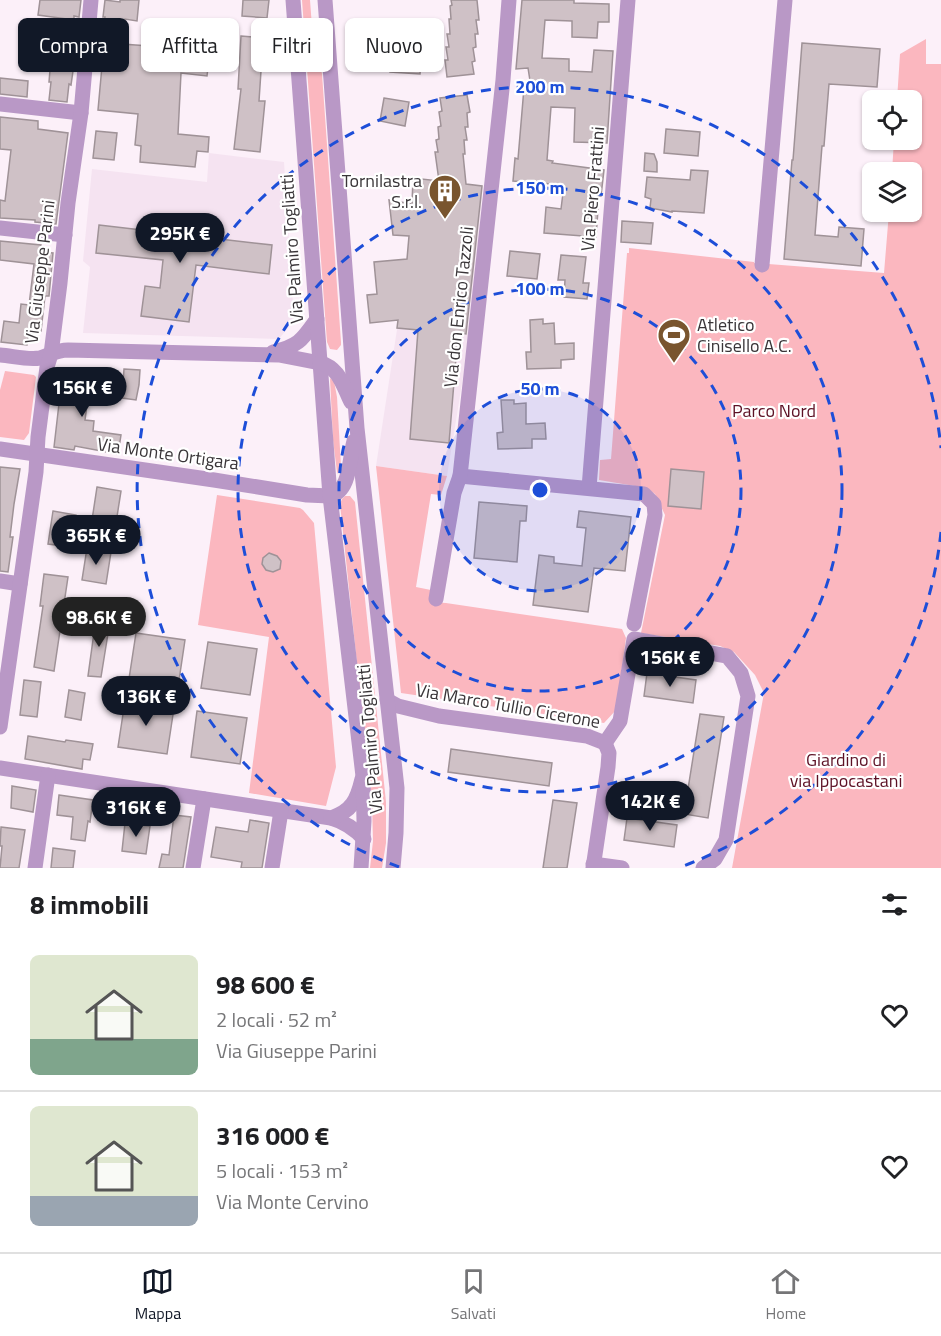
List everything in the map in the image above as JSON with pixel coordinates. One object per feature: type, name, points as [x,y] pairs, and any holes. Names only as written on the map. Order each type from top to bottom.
[{"type":"street","name":"Via Giuseppe Parini","points":[[0,727],[38,455],[46,367],[51,354],[81,113],[92,0]]},
{"type":"street","name":"Via Palmiro Togliatti","points":[[293,0],[330,496],[363,776],[364,839],[361,868]]},
{"type":"street","name":"Via Palmiro Togliatti","points":[[325,0],[355,410],[397,788],[393,868]]},
{"type":"street","name":"Via don Enrico Tazzoli","points":[[436,599],[454,493],[460,476],[503,80],[509,0]]},
{"type":"street","name":"Via Piero Frattini","points":[[589,488],[628,0]]},
{"type":"street","points":[[762,265],[785,0]]},
{"type":"street","points":[[0,104],[81,113]]},
{"type":"street","points":[[0,228],[65,236]]},
{"type":"street","points":[[259,355],[293,346],[305,336],[317,319]]},
{"type":"street","points":[[0,355],[34,358],[68,350],[286,356],[326,364],[337,373],[355,410]]},
{"type":"street","name":"Via Palmiro Togliatti","points":[[330,496],[340,490],[346,480],[357,428]]},
{"type":"street","name":"Via Monte Ortigara","points":[[0,449],[307,495],[330,496]]},
{"type":"street","points":[[460,476],[644,494],[654,504],[656,515],[634,624]]},
{"type":"street","points":[[0,581],[20,584]]},
{"type":"street","points":[[605,743],[620,721],[634,639],[727,656],[741,672],[748,696],[726,840],[715,859],[703,868]]},
{"type":"street","name":"Via Marco Tullio Cicerone","points":[[387,700],[398,706],[427,714],[587,736],[605,743],[609,753],[608,767],[593,866]]},
{"type":"street","points":[[0,768],[331,818],[350,826],[364,839]]},
{"type":"street","points":[[35,868],[48,775]]},
{"type":"street","points":[[331,818],[350,808],[357,798],[363,776]]},
{"type":"street","points":[[193,868],[204,799]]},
{"type":"street","points":[[272,868],[281,811]]},
{"type":"street","points":[[593,866],[622,868]]},
{"type":"shaded area","points":[[209,153],[284,162],[294,320],[279,339],[83,333],[90,267],[83,261],[92,169],[207,182]]},
{"type":"shaded area","points":[[413,178],[483,186],[470,334],[447,476],[376,466],[404,284]]},
{"type":"green space","points":[[302,0],[310,0],[311,18],[303,18]]},
{"type":"green space","name":"Parco Nord","points":[[926,39],[926,64],[941,64],[941,868],[732,868],[764,693],[755,675],[734,652],[720,646],[641,633],[665,515],[655,494],[647,488],[599,480],[600,460],[611,459],[627,253],[629,253],[629,248],[754,263],[884,273],[888,222],[922,222],[922,162],[893,162],[893,150],[922,150],[922,90],[898,90],[900,54]]},
{"type":"green space","points":[[307,72],[322,72],[322,74],[341,345],[337,350],[330,349],[327,342]]},
{"type":"green space","points":[[5,371],[36,377],[29,433],[24,440],[0,437],[0,390]]},
{"type":"green space","points":[[330,378],[334,381],[337,397],[341,467],[338,474],[333,440]]},
{"type":"green space","points":[[376,466],[447,476],[441,495],[431,494],[416,587],[431,590],[430,602],[622,629],[626,638],[616,710],[604,723],[401,693]]},
{"type":"green space","points":[[217,495],[300,508],[314,523],[336,767],[326,806],[249,793],[269,637],[198,625]]},
{"type":"green space","points":[[345,496],[350,496],[355,502],[386,802],[386,843],[382,868],[370,868],[373,841],[372,804],[340,504]]},
{"type":"building","points":[[40,0],[81,0],[79,17],[60,18],[38,15]]},
{"type":"building","points":[[105,0],[120,2],[120,0],[139,0],[137,21],[129,18],[103,17]]},
{"type":"building","points":[[243,0],[269,0],[267,18],[242,16]]},
{"type":"building","points":[[451,0],[477,0],[479,20],[476,20],[478,34],[475,34],[476,47],[473,48],[474,74],[447,77],[445,60],[448,60],[446,47],[449,47],[447,34],[450,34]]},
{"type":"building","points":[[522,0],[574,0],[574,3],[609,4],[609,22],[598,22],[597,38],[572,37],[572,21],[545,20],[542,58],[569,59],[569,71],[592,72],[594,50],[613,51],[607,143],[574,142],[575,108],[551,107],[547,160],[553,161],[552,163],[604,170],[601,196],[599,196],[596,237],[544,233],[546,207],[561,209],[564,185],[513,181],[515,158],[518,159],[524,88],[531,87],[528,68],[516,69]]},
{"type":"building","points":[[241,36],[251,37],[251,72],[261,72],[259,101],[265,101],[260,152],[234,149],[241,89],[238,89]]},
{"type":"building","points":[[802,43],[880,49],[877,87],[829,84],[824,146],[822,146],[815,235],[838,237],[839,227],[864,229],[861,266],[784,259]]},
{"type":"building","points":[[129,45],[141,45],[141,72],[207,72],[207,76],[181,73],[178,134],[209,137],[208,152],[197,151],[195,167],[140,162],[141,146],[135,145],[138,114],[98,110],[101,72],[129,72]]},
{"type":"building","points":[[50,72],[73,72],[67,102],[49,100],[51,82],[49,82]]},
{"type":"building","points":[[390,72],[420,72],[420,74]]},
{"type":"building","points":[[0,78],[28,81],[27,97],[0,94]]},
{"type":"building","points":[[467,95],[470,112],[467,113],[468,127],[465,127],[467,140],[464,140],[465,154],[463,154],[466,184],[482,186],[466,334],[458,333],[449,443],[410,439],[418,330],[397,328],[398,320],[370,323],[367,295],[377,294],[374,262],[407,259],[409,236],[393,235],[389,200],[412,204],[413,178],[439,181],[435,152],[438,152],[436,140],[439,139],[438,127],[441,126],[440,98]]},
{"type":"building","points":[[384,98],[409,102],[405,126],[380,121]]},
{"type":"building","points":[[0,117],[38,121],[38,129],[68,133],[56,224],[0,218],[0,200],[5,201],[11,150],[0,149]]},
{"type":"building","points":[[666,129],[700,132],[698,156],[664,153]]},
{"type":"building","points":[[96,131],[117,133],[114,160],[93,158]]},
{"type":"building","points":[[645,153],[654,154],[657,172],[644,171]]},
{"type":"building","points":[[691,170],[708,171],[704,213],[672,212],[650,208],[651,199],[645,197],[647,177],[690,180]]},
{"type":"building","points":[[622,221],[653,223],[651,244],[621,242]]},
{"type":"building","points":[[99,225],[272,245],[269,274],[196,265],[189,322],[141,316],[145,286],[160,288],[163,260],[96,253]]},
{"type":"building","points":[[0,241],[41,245],[40,252],[53,253],[49,296],[45,296],[41,331],[29,329],[27,345],[1,342],[4,321],[19,323],[21,304],[29,305],[34,264],[0,260]]},
{"type":"building","points":[[510,251],[540,254],[537,279],[507,276]]},
{"type":"building","points":[[561,255],[586,257],[583,283],[589,283],[587,299],[564,297],[565,280],[558,280]]},
{"type":"building","points":[[543,319],[543,324],[554,323],[555,344],[574,343],[574,359],[561,360],[561,368],[527,369],[526,352],[531,352],[530,320]]},
{"type":"building","points":[[124,369],[140,370],[136,400],[122,398]]},
{"type":"building","points":[[71,371],[101,375],[99,392],[89,390],[85,420],[94,421],[93,431],[121,435],[118,454],[75,446],[74,450],[54,447],[60,395],[68,396]]},
{"type":"building","points":[[501,400],[514,400],[514,404],[526,403],[526,424],[545,423],[546,439],[532,439],[532,448],[498,449],[497,433],[503,432]]},
{"type":"building","points":[[0,467],[20,469],[10,537],[13,537],[8,572],[0,571]]},
{"type":"building","points":[[671,469],[704,472],[701,509],[668,506]]},
{"type":"building","points":[[97,487],[121,491],[116,523],[92,520]]},
{"type":"building","points":[[479,502],[527,506],[526,521],[520,521],[517,562],[474,558]]},
{"type":"building","points":[[53,511],[76,515],[71,547],[48,544]]},
{"type":"building","points":[[579,511],[631,517],[625,571],[594,568],[588,612],[533,605],[539,555],[554,557],[554,563],[582,566],[586,528],[577,527]]},
{"type":"building","points":[[87,548],[111,552],[106,584],[82,580]]},
{"type":"building","points":[[269,553],[277,556],[281,561],[280,569],[273,572],[266,570],[262,564],[263,558]]},
{"type":"building","points":[[44,574],[68,577],[54,671],[34,667],[43,606],[40,606]]},
{"type":"building","points":[[96,618],[110,621],[101,677],[88,676]]},
{"type":"building","points":[[136,633],[185,640],[178,687],[129,679]]},
{"type":"building","points":[[208,642],[257,649],[250,695],[201,688]]},
{"type":"building","points":[[647,673],[696,680],[693,703],[644,696]]},
{"type":"building","points":[[24,680],[41,682],[37,717],[20,715]]},
{"type":"building","points":[[69,690],[85,693],[81,720],[65,717]]},
{"type":"building","points":[[125,701],[174,708],[167,754],[118,747]]},
{"type":"building","points":[[197,711],[247,718],[240,764],[191,757]]},
{"type":"building","points":[[700,714],[724,717],[708,818],[684,814]]},
{"type":"building","points":[[28,736],[93,744],[90,760],[83,759],[82,769],[25,759]]},
{"type":"building","points":[[451,749],[552,763],[549,786],[448,772]]},
{"type":"building","points":[[12,786],[36,790],[33,812],[11,808]]},
{"type":"building","points":[[59,795],[93,800],[85,841],[71,839],[73,817],[57,815]]},
{"type":"building","points":[[553,800],[577,803],[567,868],[543,868]]},
{"type":"building","points":[[174,815],[191,817],[183,868],[159,868],[162,854],[169,855]]},
{"type":"building","points":[[627,818],[677,825],[674,847],[624,840]]},
{"type":"building","points":[[250,820],[269,823],[262,868],[241,868],[242,862],[211,857],[216,827],[248,832]]},
{"type":"building","points":[[125,823],[150,826],[146,854],[122,851]]},
{"type":"building","points":[[1,827],[25,830],[19,868],[0,868]]},
{"type":"building","points":[[53,848],[75,851],[73,868],[51,868]]},
{"type":"place","name":"Tornilastra S.r.l.","points":[[445,220]]},
{"type":"place","name":"Atletico Cinisello A.C.","points":[[674,364]]},
{"type":"park label","name":"Giardino di via Ippocastani","points":[[846,770]]}]
